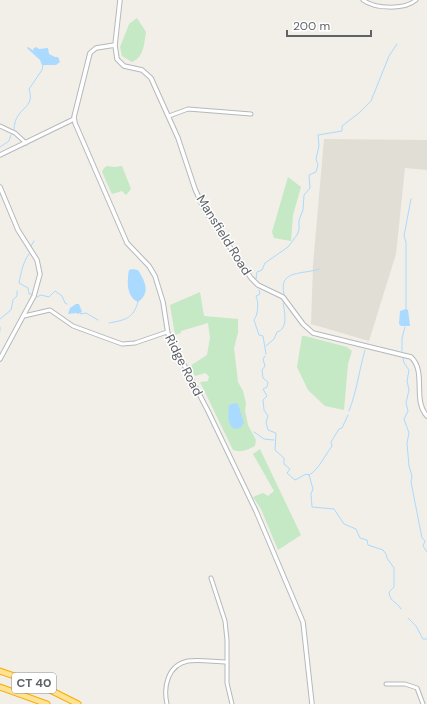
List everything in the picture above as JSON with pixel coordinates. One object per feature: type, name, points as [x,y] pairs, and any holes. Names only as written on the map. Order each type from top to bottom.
[{"type":"highway","name":"CT 40","points":[[0,671],[40,685],[78,704]]},
{"type":"highway","name":"CT 40","points":[[0,687],[47,704]]},
{"type":"street","points":[[0,155],[26,143],[46,131],[74,119],[90,53],[96,48],[115,45],[120,0]]},
{"type":"street","points":[[363,0],[373,5],[396,6],[409,5],[416,0]]},
{"type":"street","name":"Mansfield Road","points":[[115,45],[120,63],[127,67],[142,70],[151,78],[169,116],[202,206],[250,278],[258,286],[283,298],[303,324],[313,333],[411,357],[419,368],[422,407],[427,416]]},
{"type":"street","points":[[169,116],[188,109],[251,114]]},
{"type":"street","name":"Ridge Road","points":[[74,119],[127,244],[149,266],[155,276],[163,302],[167,332],[208,411],[256,511],[303,622],[312,704]]},
{"type":"street","points":[[0,126],[15,133],[26,143]]},
{"type":"street","points":[[0,188],[18,230],[35,257],[40,271],[38,287],[0,359]]},
{"type":"street","points":[[24,316],[50,310],[77,328],[124,345],[167,332]]},
{"type":"street","points":[[211,578],[225,621],[227,640],[227,683],[232,704]]},
{"type":"street","points":[[167,704],[165,684],[170,673],[178,666],[188,661],[227,662]]},
{"type":"street","points":[[386,684],[405,684],[416,688],[423,704]]},
{"type":"shaded area","points":[[324,139],[427,140],[427,170],[405,168],[396,254],[369,341],[311,324],[313,265]]},
{"type":"green space","points":[[137,18],[146,32],[141,53],[136,60],[132,62],[122,56],[120,47],[129,24]]},
{"type":"green space","points":[[107,166],[122,166],[131,189],[126,195],[122,191],[112,194],[102,172]]},
{"type":"green space","points":[[288,177],[301,187],[293,215],[291,241],[274,238],[272,232]]},
{"type":"green space","points":[[200,292],[204,316],[238,319],[238,333],[234,348],[238,382],[243,391],[246,403],[245,411],[248,425],[256,440],[255,446],[244,451],[233,450],[200,382],[208,381],[209,376],[205,373],[195,376],[190,366],[207,355],[210,338],[208,323],[181,331],[181,333],[175,335],[170,305]]},
{"type":"green space","points":[[302,336],[347,347],[352,351],[348,364],[344,410],[325,406],[308,390],[297,367]]},
{"type":"green space","points":[[260,449],[301,535],[278,550],[261,509],[253,497],[263,493],[268,496],[274,491],[253,454]]},
{"type":"water","points":[[28,47],[34,51],[33,49],[36,47],[39,49],[48,48],[49,54],[58,57],[60,62],[56,65],[42,65],[40,60],[27,48]]},
{"type":"water","points":[[129,270],[138,270],[146,287],[144,295],[138,302],[131,296],[128,288]]},
{"type":"water","points":[[76,304],[79,304],[82,312],[78,314],[68,314],[70,308]]},
{"type":"water","points":[[406,309],[408,310],[410,326],[401,326],[399,324],[400,311]]},
{"type":"water","points":[[235,403],[238,404],[244,423],[240,428],[234,429],[229,421],[228,412],[229,405]]},
{"type":"waterway","points":[[256,279],[257,272],[262,270],[265,263],[288,247],[297,235],[299,230],[299,220],[303,210],[304,195],[310,188],[309,175],[316,172],[318,165],[316,159],[319,146],[318,135],[342,131],[342,126],[359,113],[371,101],[389,56],[397,44]]},
{"type":"waterway","points":[[14,129],[18,116],[30,101],[29,89],[42,70],[43,65]]},
{"type":"waterway","points":[[0,147],[9,141],[11,135]]},
{"type":"waterway","points":[[406,310],[406,242],[404,236],[411,199]]},
{"type":"waterway","points":[[33,251],[31,246],[34,241]]},
{"type":"waterway","points":[[29,254],[21,272],[19,283],[28,288],[29,294],[32,294]]},
{"type":"waterway","points":[[284,294],[283,286],[288,277],[293,274],[319,269]]},
{"type":"waterway","points":[[259,290],[260,294],[256,296],[258,308],[254,320],[259,335],[263,336],[266,354]]},
{"type":"waterway","points":[[0,319],[11,310],[13,300],[17,296],[17,291]]},
{"type":"waterway","points":[[37,297],[41,295],[49,297],[55,291],[62,296],[67,304]]},
{"type":"waterway","points":[[109,323],[128,318],[134,312],[138,302]]},
{"type":"waterway","points":[[266,346],[274,339],[277,332],[283,328],[285,320],[283,303]]},
{"type":"waterway","points":[[80,313],[86,313],[98,320]]},
{"type":"waterway","points":[[402,351],[402,338],[405,327]]},
{"type":"waterway","points":[[349,411],[365,350]]},
{"type":"waterway","points":[[265,356],[263,359],[265,366],[262,370],[263,378],[268,382],[267,387],[263,389],[267,396],[263,400],[264,410],[268,416],[266,422],[268,430],[276,433],[275,450],[284,458],[284,464],[290,469],[287,473],[295,480],[306,474],[309,475],[313,489],[311,494],[312,507],[334,509],[344,524],[356,529],[360,538],[367,540],[368,545],[383,550],[394,568],[394,587],[389,592],[390,596],[401,609]]},
{"type":"waterway","points":[[403,358],[404,363],[409,370],[407,381],[409,390],[406,403],[408,411],[404,419],[409,433],[407,443],[409,466],[422,538],[425,541],[423,546],[427,552]]},
{"type":"waterway","points":[[309,475],[318,466],[332,446],[331,442],[339,429],[342,428],[348,415]]},
{"type":"waterway","points":[[254,432],[264,439],[274,440]]},
{"type":"waterway","points":[[408,618],[416,626],[423,639],[427,639]]}]
